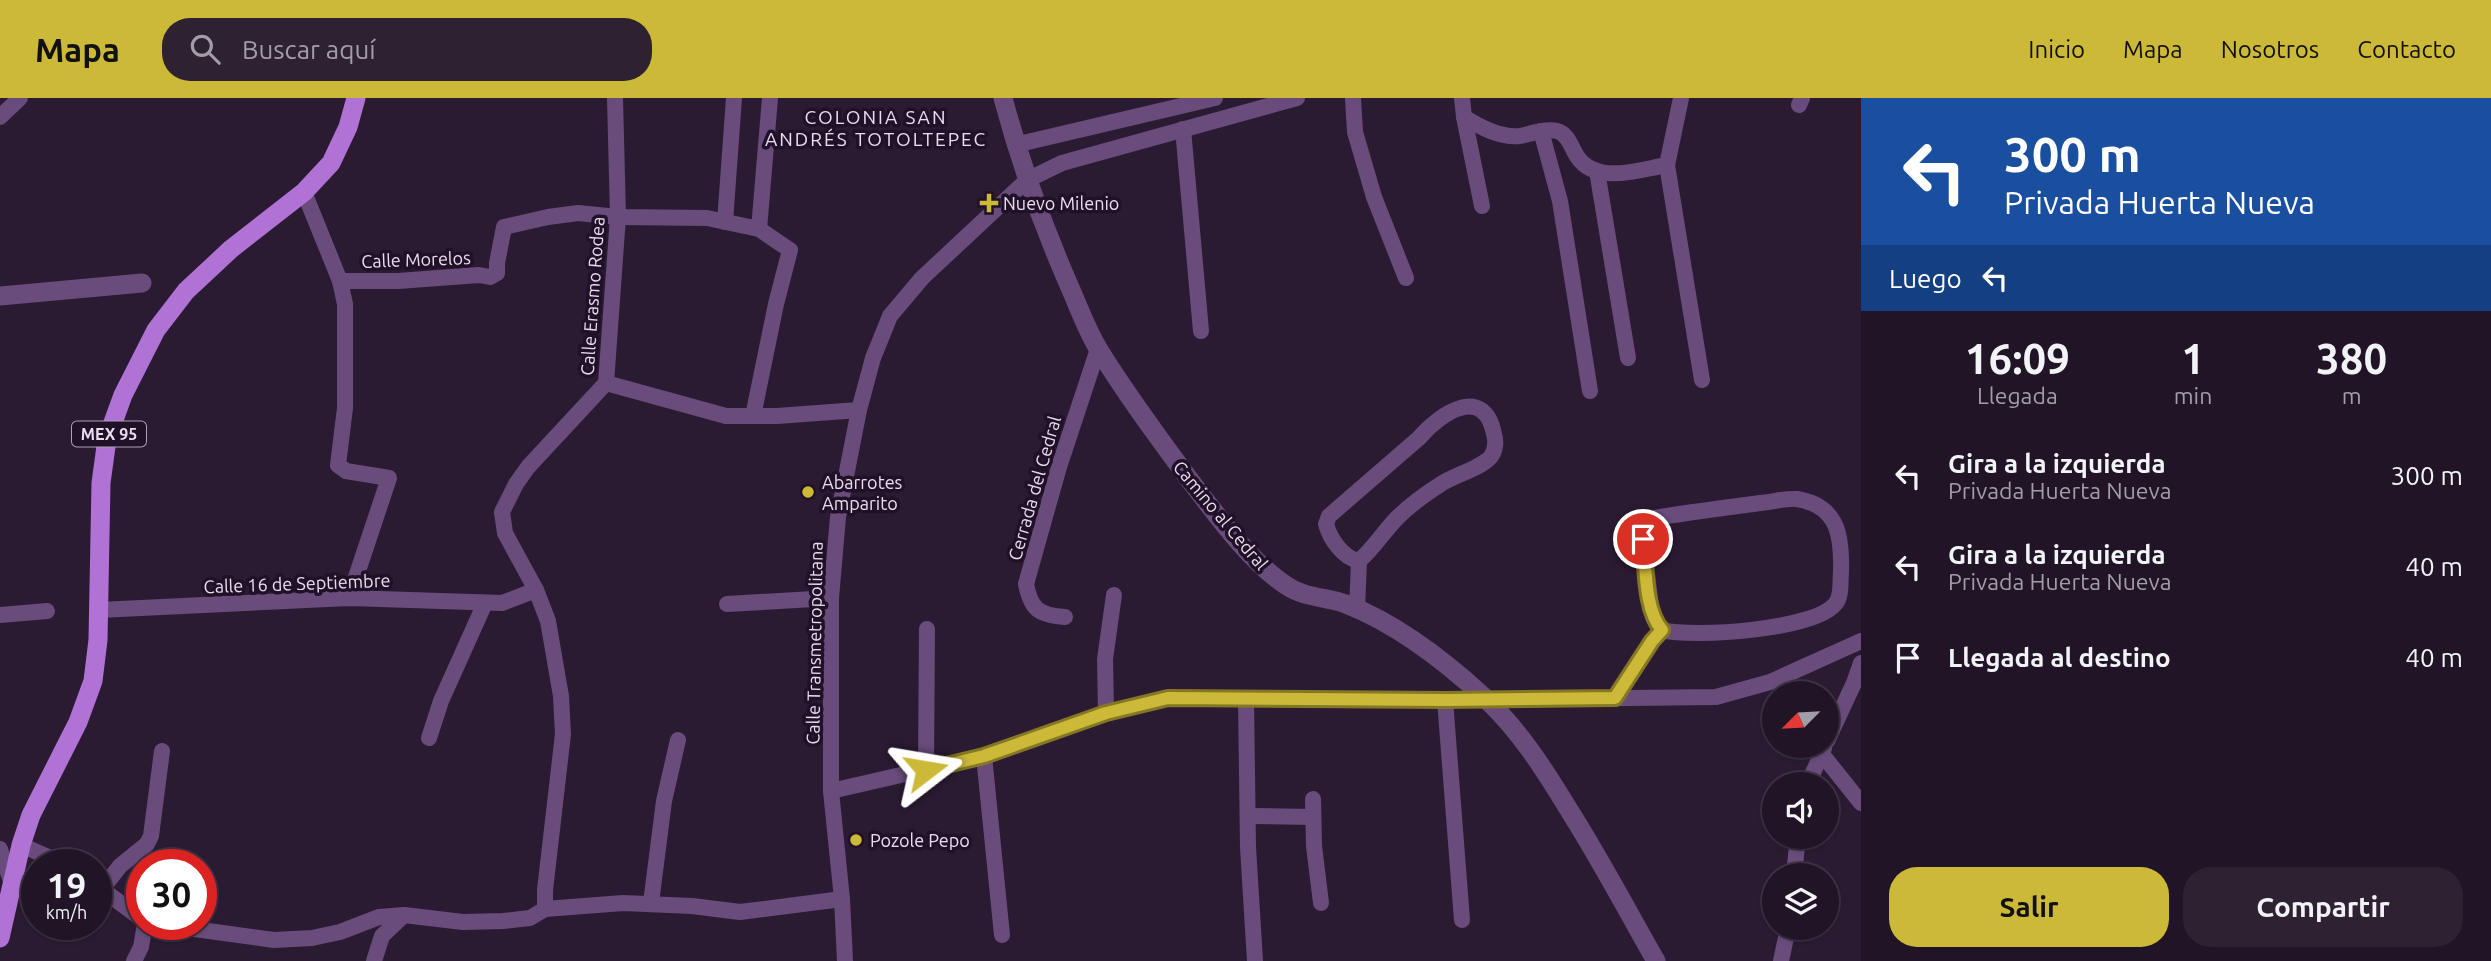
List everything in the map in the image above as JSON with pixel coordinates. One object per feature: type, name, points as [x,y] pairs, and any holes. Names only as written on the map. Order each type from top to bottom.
[{"type":"main road","name":"MEX 95","points":[[0,939],[21,845],[31,815],[87,702],[96,660],[103,461],[107,439],[134,371],[156,330],[186,291],[207,270],[304,192],[331,163],[340,147],[356,98]]},
{"type":"street","points":[[0,117],[20,98]]},
{"type":"street","name":"Calle Erasmo Rodea","points":[[545,909],[563,734],[561,696],[548,621],[536,590],[505,533],[502,512],[528,467],[606,383],[618,217],[615,98]]},
{"type":"street","points":[[724,222],[734,98]]},
{"type":"street","points":[[759,229],[770,98]]},
{"type":"street","name":"Camino al Cedral","points":[[1003,98],[1015,145],[1044,226],[1098,349],[1214,512],[1268,572],[1289,588],[1311,597],[1344,603],[1386,623],[1447,666],[1486,699],[1522,736],[1545,769],[1656,961]]},
{"type":"street","points":[[1015,145],[1215,98]]},
{"type":"street","name":"Calle Transmetropolitana","points":[[845,961],[831,791],[831,598],[838,517],[859,410],[873,358],[890,316],[922,278],[1027,180],[1062,163],[1297,98]]},
{"type":"street","points":[[1353,98],[1354,132],[1370,184],[1406,278]]},
{"type":"street","points":[[1462,98],[1482,206]]},
{"type":"street","points":[[1681,98],[1667,165],[1702,380]]},
{"type":"street","points":[[1464,117],[1483,128],[1509,136],[1558,131],[1565,135],[1580,162],[1597,172],[1618,174],[1667,165]]},
{"type":"street","points":[[1183,129],[1201,331]]},
{"type":"street","points":[[1541,131],[1560,201],[1590,391]]},
{"type":"street","points":[[1597,172],[1628,358]]},
{"type":"street","points":[[304,192],[340,281],[346,322],[345,408],[338,465],[346,471],[389,478],[349,598]]},
{"type":"street","name":"Calle Morelos","points":[[340,281],[398,281],[479,275],[491,277],[498,273],[502,230],[508,224],[578,214],[618,217]]},
{"type":"street","points":[[618,217],[707,218],[759,229],[790,250],[753,416]]},
{"type":"street","points":[[0,296],[142,283]]},
{"type":"street","name":"Cerrada del Cedral","points":[[1065,617],[1046,615],[1037,609],[1029,599],[1026,584],[1059,467],[1098,349]]},
{"type":"street","points":[[606,383],[726,416],[859,410]]},
{"type":"street","points":[[1357,610],[1359,561],[1399,516],[1438,485],[1486,462],[1492,456],[1496,447],[1495,438],[1487,414],[1478,407],[1467,405],[1430,424],[1419,438],[1329,516],[1326,524],[1329,534],[1351,559],[1359,561]]},
{"type":"street","points":[[1795,499],[1821,507],[1837,525],[1841,543],[1840,589],[1837,603],[1818,617],[1741,631],[1685,634],[1662,630],[1656,623],[1651,608],[1643,539],[1645,527],[1655,518],[1795,499]]},
{"type":"street","name":"Calle 16 de Septiembre","points":[[99,610],[349,598],[502,603],[536,590]]},
{"type":"street","points":[[1106,713],[1105,659],[1114,595]]},
{"type":"street","points":[[727,604],[831,598]]},
{"type":"street","points":[[429,738],[441,701],[485,603]]},
{"type":"street","points":[[0,615],[47,611]]},
{"type":"street","points":[[926,770],[927,629]]},
{"type":"street","points":[[1615,698],[1662,630]]},
{"type":"street","points":[[831,791],[984,756],[1106,713],[1168,698],[1689,698],[1727,694],[1770,682],[1861,641]]},
{"type":"street","points":[[1839,715],[1861,663]]},
{"type":"street","points":[[1246,698],[1255,961]]},
{"type":"street","points":[[1445,700],[1462,920]]},
{"type":"street","points":[[651,903],[664,801],[678,740]]},
{"type":"street","points":[[112,874],[147,844],[151,836],[162,751]]},
{"type":"street","points":[[984,756],[1002,934]]},
{"type":"street","points":[[1831,758],[1861,803]]},
{"type":"street","points":[[1313,799],[1312,817],[1321,902]]},
{"type":"street","points":[[1248,816],[1312,817]]},
{"type":"street","points":[[21,845],[30,849]]},
{"type":"street","points":[[0,849],[12,884]]},
{"type":"street","points":[[217,932],[274,940],[312,938],[340,932],[379,917],[404,915],[463,922],[503,921],[530,918],[545,909],[588,905],[651,903],[740,912],[842,899]]},
{"type":"street","points":[[374,961],[382,936],[404,915]]},
{"type":"street","points":[[134,961],[142,940]]},
{"type":"street","points":[[1781,961],[1785,940]]},
{"type":"place","name":"Nuevo Milenio","points":[[989,203]]},
{"type":"place","name":"Abarrotes Amparito","points":[[808,492]]},
{"type":"place","name":"Pozole Pepo","points":[[856,840]]},
{"type":"district","name":"COLONIA SAN ANDRÉS TOTOLTEPEC","points":[[876,128]]},
{"type":"route","points":[[926,770],[984,756],[1106,713],[1168,698],[1615,698],[1662,630],[1652,614],[1643,539]]}]
